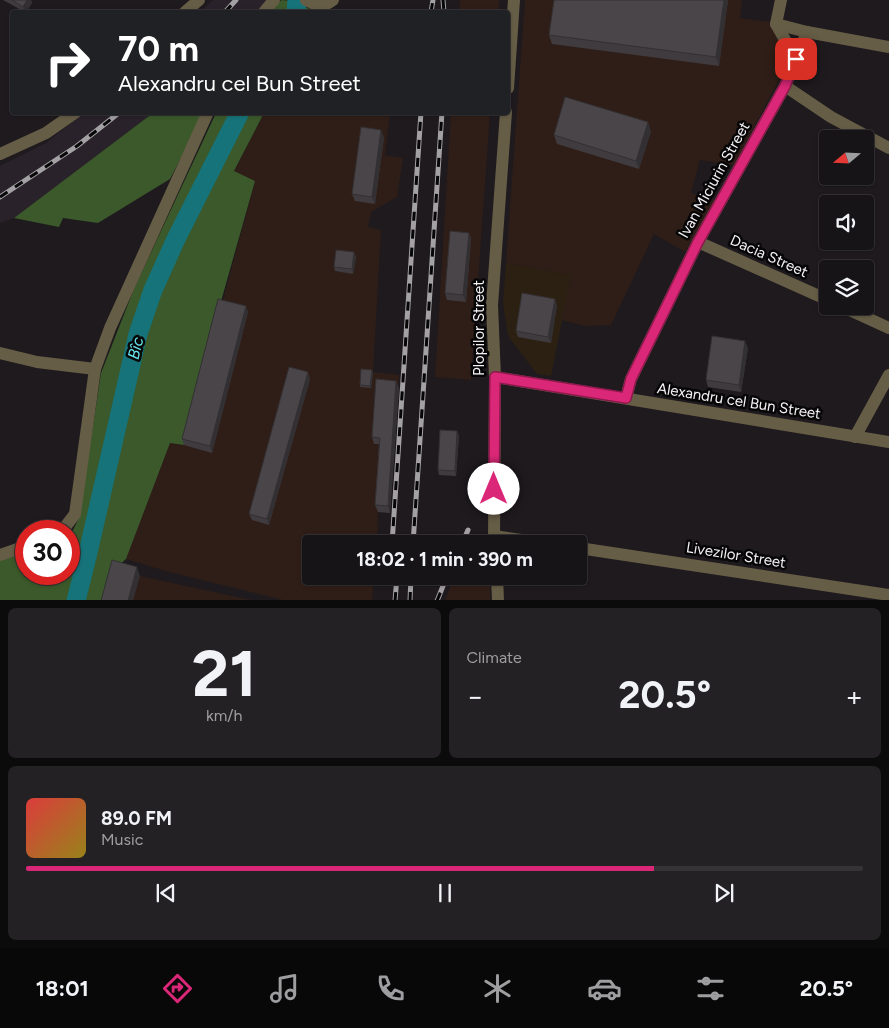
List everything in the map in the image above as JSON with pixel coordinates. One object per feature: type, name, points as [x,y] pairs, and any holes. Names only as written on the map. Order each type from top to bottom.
[{"type":"street","points":[[188,10],[199,0]]},
{"type":"street","points":[[266,10],[274,0]]},
{"type":"street","points":[[306,0],[319,7],[326,6],[333,0]]},
{"type":"street","points":[[510,59],[514,0]]},
{"type":"street","points":[[781,0],[776,24],[796,59]]},
{"type":"street","points":[[776,24],[807,32],[889,47]]},
{"type":"street","name":"Ivan Miciurin Street","points":[[626,398],[631,379],[698,242],[785,86],[807,32]]},
{"type":"street","points":[[785,86],[830,117],[889,148]]},
{"type":"street","points":[[0,154],[46,133],[72,115]]},
{"type":"street","points":[[70,520],[75,514],[95,369],[110,328],[207,115]]},
{"type":"street","name":"Plopilor Street","points":[[494,535],[495,377],[492,305],[506,115]]},
{"type":"street","name":"Dacia Street","points":[[698,242],[819,296]]},
{"type":"street","points":[[861,315],[889,328]]},
{"type":"street","points":[[0,353],[36,362],[95,369]]},
{"type":"street","points":[[855,436],[889,374]]},
{"type":"street","name":"Alexandru cel Bun Street","points":[[495,377],[889,442]]},
{"type":"street","name":"Livezilor Street","points":[[587,549],[889,595]]},
{"type":"street","points":[[0,555],[15,550]]},
{"type":"street","points":[[497,585],[498,600]]},
{"type":"shaded area","points":[[213,0],[271,0],[263,10],[202,10]]},
{"type":"shaded area","points":[[460,0],[499,0],[498,10],[459,10]]},
{"type":"shaded area","points":[[525,0],[742,0],[740,18],[769,22],[789,61],[734,165],[700,160],[691,193],[715,200],[685,252],[654,234],[611,325],[584,326],[562,320],[571,275],[506,263]]},
{"type":"shaded area","points":[[81,115],[150,115],[14,218],[0,223],[0,166],[46,143]]},
{"type":"shaded area","points":[[263,115],[390,115],[385,155],[403,158],[397,197],[371,212],[368,227],[381,230],[373,372],[399,375],[390,513],[378,512],[377,535],[302,535],[302,585],[373,585],[372,600],[283,600],[169,572],[126,559],[170,443],[184,445],[255,181],[234,172]]},
{"type":"shaded area","points":[[451,115],[490,115],[471,380],[435,377]]},
{"type":"shaded area","points":[[506,263],[571,275],[551,376],[537,374],[508,336],[503,303]]},
{"type":"shaded area","points":[[115,569],[251,600],[106,600]]},
{"type":"shaded area","points":[[451,585],[490,585],[490,600],[445,600]]},
{"type":"green space","points":[[280,1],[292,2],[314,10],[273,10]]},
{"type":"green space","points":[[150,115],[203,115],[170,179],[98,223],[63,218],[59,227],[14,218]]},
{"type":"green space","points":[[215,115],[263,115],[234,171],[255,181],[220,305],[184,445],[170,443],[126,559],[115,569],[106,600],[0,600],[0,561],[15,556],[15,585],[80,585],[80,520],[78,520],[101,373],[134,289]]},
{"type":"building","points":[[12,0],[27,0],[23,7]]},
{"type":"building","points":[[554,0],[724,0],[716,57],[549,35]]},
{"type":"building","points":[[565,97],[648,122],[636,161],[554,135]]},
{"type":"building","points":[[361,127],[381,130],[372,197],[352,194]]},
{"type":"building","points":[[450,231],[469,233],[463,295],[445,293]]},
{"type":"building","points":[[336,250],[354,252],[352,269],[334,267]]},
{"type":"building","points":[[522,293],[555,299],[548,337],[516,331]]},
{"type":"building","points":[[218,299],[246,306],[210,446],[182,439]]},
{"type":"building","points":[[712,336],[745,341],[739,385],[706,380]]},
{"type":"building","points":[[289,367],[308,372],[267,519],[249,514]]},
{"type":"building","points":[[361,369],[372,370],[370,386],[360,385]]},
{"type":"building","points":[[376,379],[396,381],[388,506],[375,505],[380,438],[372,437]]},
{"type":"building","points":[[440,430],[457,431],[455,471],[438,470]]},
{"type":"building","points":[[112,560],[137,567],[128,600],[101,600]]},
{"type":"waterway","name":"Bîc","points":[[296,10],[297,0]]},
{"type":"waterway","name":"Bîc","points":[[76,600],[138,334],[153,290],[176,239],[238,115]]},
{"type":"railway","points":[[227,10],[236,0]]},
{"type":"railway","points":[[431,10],[433,0]]},
{"type":"railway","points":[[443,0],[444,10]]},
{"type":"railway","points":[[0,197],[77,146],[116,115]]},
{"type":"railway","points":[[393,535],[421,115]]},
{"type":"railway","points":[[414,535],[442,115]]},
{"type":"railway","points":[[466,535],[468,530]]},
{"type":"railway","points":[[395,600],[396,585]]},
{"type":"railway","points":[[410,600],[411,585]]},
{"type":"railway","points":[[437,600],[443,585]]},
{"type":"route","points":[[494,489],[495,377],[626,398],[631,379],[698,242],[785,86],[796,59]]}]
